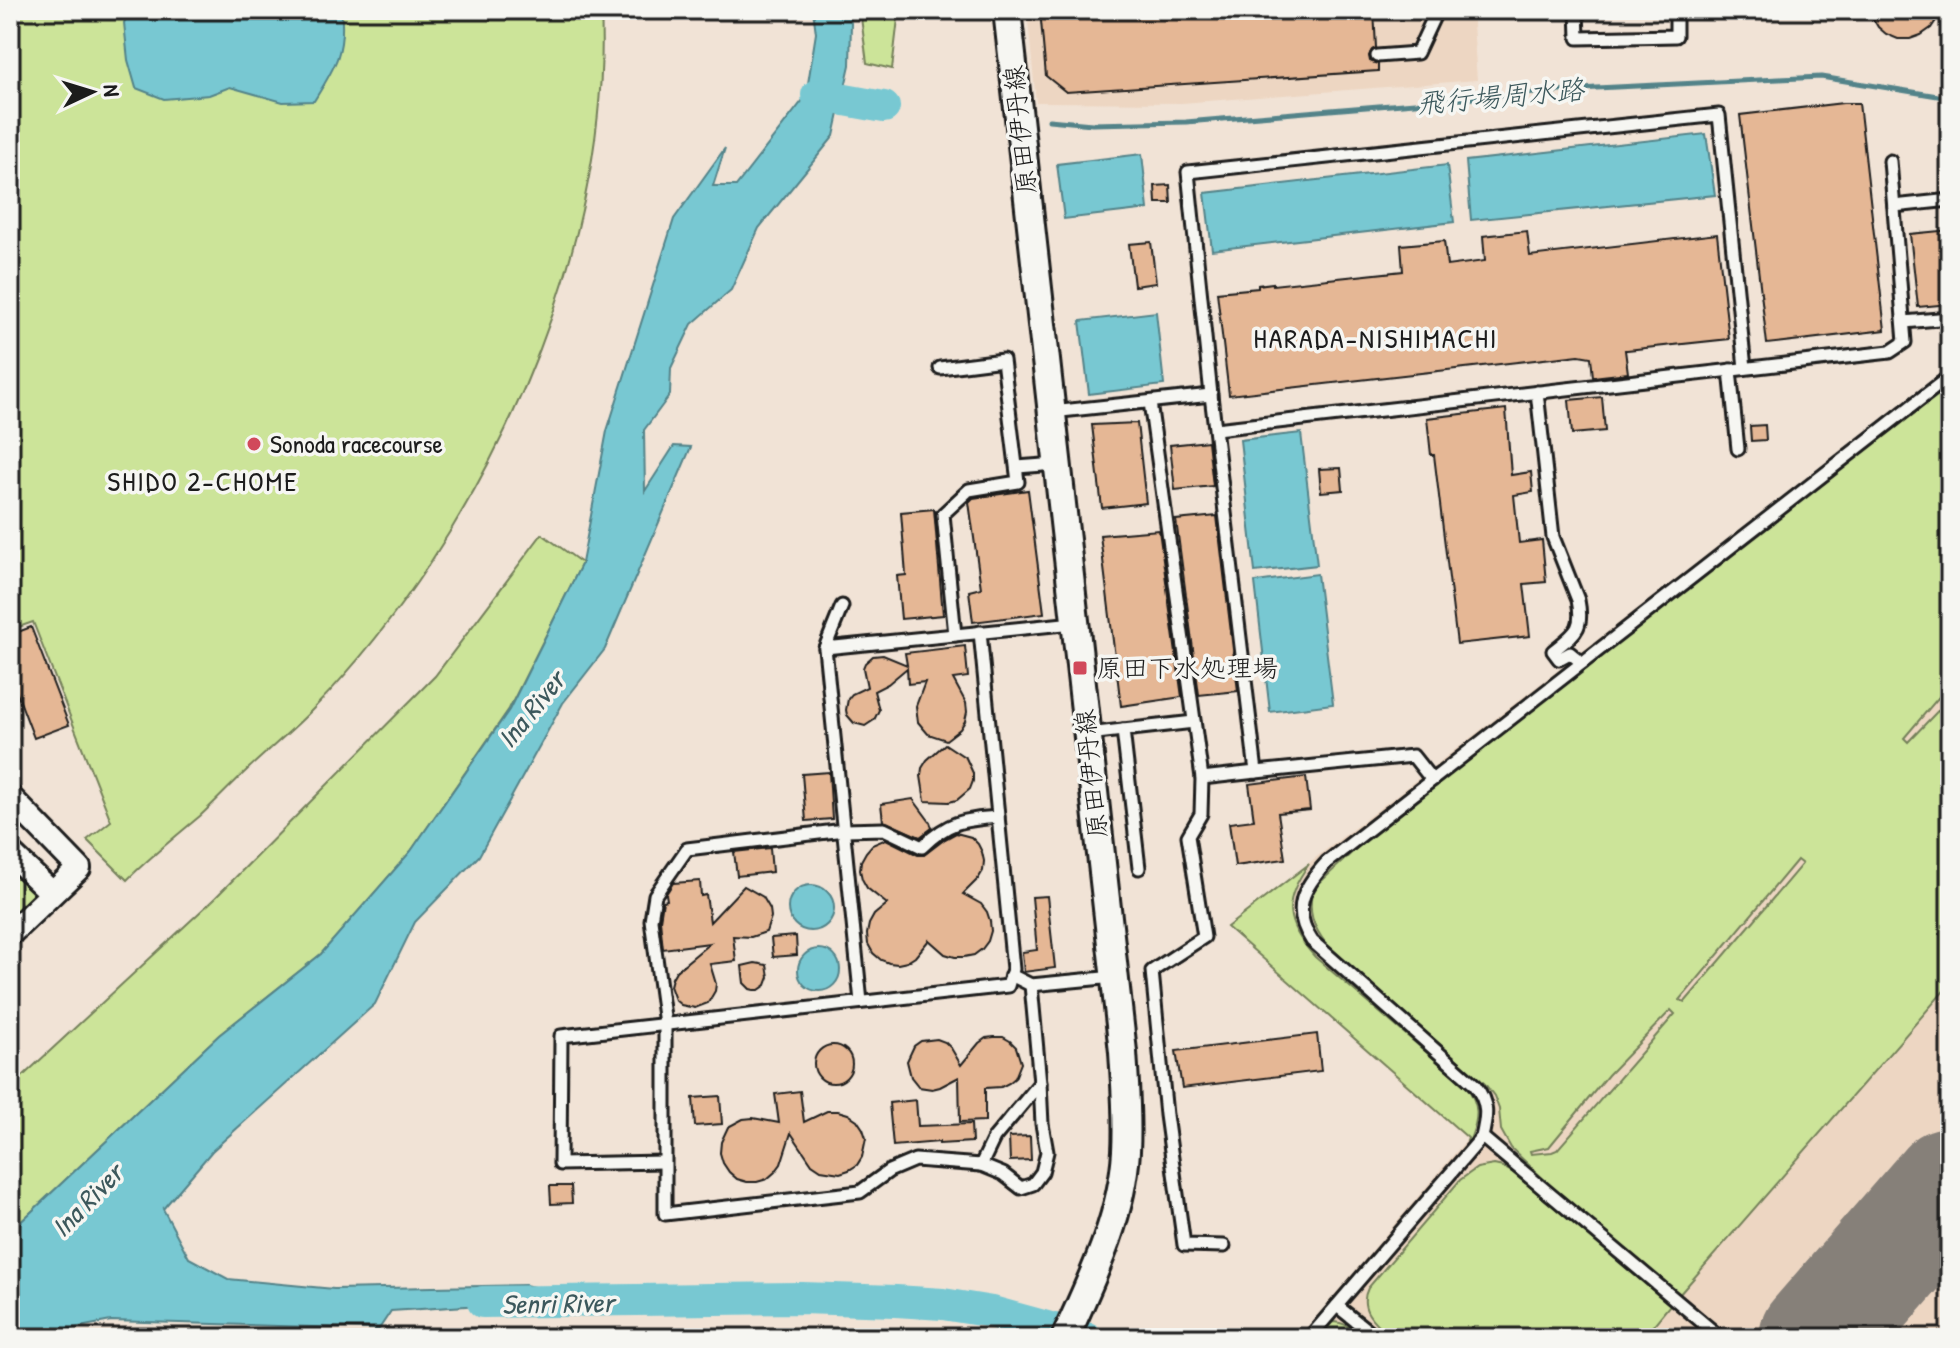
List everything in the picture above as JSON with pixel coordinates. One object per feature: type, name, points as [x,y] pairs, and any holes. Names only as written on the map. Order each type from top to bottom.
[{"type":"street","name":"原田伊丹線","points":[[1007,10],[1123,1052],[1126,1152],[1118,1202],[1104,1249],[1065,1338]]},
{"type":"street","points":[[10,797],[79,868],[10,934]]},
{"type":"street","points":[[10,853],[52,893]]},
{"type":"lane","points":[[1377,56],[1417,53],[1437,10]]},
{"type":"lane","points":[[1577,10],[1578,38],[1676,36],[1676,10]]},
{"type":"lane","points":[[1256,772],[1188,172],[1719,115],[1745,368]]},
{"type":"lane","points":[[1216,429],[1890,352],[1905,342],[1890,161]]},
{"type":"lane","points":[[1894,206],[1950,200]]},
{"type":"lane","points":[[1904,322],[1950,318]]},
{"type":"lane","points":[[940,368],[1003,360],[1018,482],[969,490],[943,514],[955,635]]},
{"type":"lane","points":[[1730,370],[1738,449]]},
{"type":"lane","points":[[1309,1338],[1482,1137],[1486,1107],[1484,1097],[1475,1085],[1312,941],[1301,918],[1304,893],[1311,879],[1327,862],[1950,376]]},
{"type":"lane","points":[[1537,392],[1553,537],[1578,600],[1581,622],[1576,632],[1553,651],[1559,659],[1570,653],[1582,663]]},
{"type":"lane","points":[[1052,412],[1211,395]]},
{"type":"lane","points":[[1150,402],[1202,778],[1201,814],[1188,836],[1204,937],[1152,971],[1166,1115],[1184,1245],[1224,1246]]},
{"type":"lane","points":[[1017,467],[1057,464]]},
{"type":"lane","points":[[842,606],[825,648],[861,1002]]},
{"type":"lane","points":[[825,648],[1075,623]]},
{"type":"lane","points":[[664,1162],[560,1164],[561,1036],[1008,986],[1013,969],[980,632]]},
{"type":"lane","points":[[1087,734],[1194,722]]},
{"type":"lane","points":[[1123,730],[1139,868]]},
{"type":"lane","points":[[1202,778],[1413,756],[1432,780]]},
{"type":"lane","points":[[998,817],[954,823],[922,847],[884,829],[844,830],[687,849],[655,895],[651,920],[665,1024],[665,1214],[860,1192],[889,1171],[915,1160],[981,1165],[1003,1174],[1021,1188],[1033,1184],[1042,1172],[1047,1152],[1031,985]]},
{"type":"lane","points":[[1011,975],[1031,985],[1114,977]]},
{"type":"lane","points":[[981,1165],[994,1138],[1040,1083]]},
{"type":"lane","points":[[1482,1137],[1721,1338]]},
{"type":"lane","points":[[1337,1306],[1377,1338]]},
{"type":"shaded area","points":[[1027,10],[1472,10],[1477,80],[1182,103],[1036,102]]},
{"type":"shaded area","points":[[1950,367],[1950,1338],[1298,1338],[1467,1139],[1226,927]]},
{"type":"green space","name":"Sonoda racecourse","points":[[10,10],[601,10],[599,103],[585,198],[560,293],[525,386],[482,476],[431,561],[375,639],[306,716],[127,880],[87,840],[111,821],[33,622],[10,630]]},
{"type":"green space","points":[[860,10],[899,10],[892,69],[867,63]]},
{"type":"green space","points":[[1950,386],[1950,684],[1904,738],[1908,742],[1950,698],[1950,984],[1679,1295],[1570,1204],[1511,1148],[1501,1130],[1494,1096],[1485,1084],[1327,945],[1312,919],[1311,897],[1313,889],[1375,831]],"holes":[[[1797,860],[1802,864],[1685,1002],[1680,1000]],[[1671,1010],[1675,1014],[1557,1150],[1531,1154],[1530,1151],[1549,1147],[1608,1075]]]},
{"type":"green space","points":[[542,534],[582,563],[509,709],[411,851],[321,954],[219,1035],[10,1232],[10,1088],[214,899],[435,676]]},
{"type":"green space","points":[[1309,864],[1294,889],[1291,901],[1290,912],[1297,933],[1315,957],[1467,1087],[1476,1111],[1471,1137],[1474,1140],[1471,1143],[1227,927]]},
{"type":"green space","points":[[10,866],[36,892],[10,917]]},
{"type":"green space","points":[[1494,1165],[1514,1173],[1670,1305],[1643,1338],[1392,1338],[1374,1322],[1365,1303],[1368,1288],[1460,1180],[1477,1168]]},
{"type":"green space","points":[[1331,1322],[1348,1326],[1361,1338],[1315,1338]]},
{"type":"water","points":[[129,10],[341,10],[342,37],[333,68],[314,101],[283,102],[230,87],[209,95],[164,99],[136,88],[128,60],[124,23]]},
{"type":"water","name":"Ina River","points":[[813,10],[848,10],[851,23],[850,65],[834,136],[759,228],[731,290],[692,324],[671,368],[670,395],[644,430],[645,491],[674,446],[691,447],[605,649],[563,703],[479,856],[415,922],[375,1004],[212,1151],[163,1209],[189,1258],[228,1279],[334,1289],[525,1285],[585,1298],[391,1311],[379,1329],[111,1321],[33,1338],[10,1338],[10,1232],[219,1035],[321,954],[411,851],[509,710],[582,563],[607,431],[674,219],[725,148],[713,186],[736,186],[806,96],[816,33]]},
{"type":"water","points":[[1706,134],[1715,195],[1471,220],[1466,161]]},
{"type":"water","points":[[1142,154],[1148,209],[1064,219],[1057,164]]},
{"type":"water","points":[[1447,165],[1454,222],[1212,250],[1205,193]]},
{"type":"water","points":[[1156,312],[1164,385],[1089,394],[1080,321]]},
{"type":"water","points":[[1301,433],[1317,565],[1255,572],[1240,440]]},
{"type":"water","points":[[1317,574],[1333,704],[1270,712],[1255,582]]},
{"type":"water","points":[[811,885],[827,892],[834,908],[827,924],[811,931],[795,924],[788,908],[795,892]]},
{"type":"water","points":[[819,949],[834,955],[840,970],[834,985],[819,991],[804,985],[798,970],[804,955]]},
{"type":"building","points":[[1040,10],[1374,10],[1376,48],[1369,56],[1370,61],[1378,64],[1378,71],[1066,92],[1046,76]]},
{"type":"building","points":[[1868,10],[1943,10],[1931,28],[1921,35],[1898,39],[1878,27]]},
{"type":"building","points":[[1859,103],[1885,330],[1767,344],[1740,115]]},
{"type":"building","points":[[1170,185],[1171,203],[1156,203],[1155,186]]},
{"type":"building","points":[[1950,230],[1950,304],[1918,307],[1910,234]]},
{"type":"building","points":[[1527,231],[1530,256],[1717,234],[1729,339],[1625,350],[1628,373],[1593,377],[1591,357],[1579,355],[1229,395],[1217,292],[1258,288],[1258,285],[1273,283],[1403,271],[1401,245],[1444,241],[1447,266],[1485,261],[1483,236]]},
{"type":"building","points":[[1151,242],[1156,283],[1134,286],[1129,244]]},
{"type":"building","points":[[1602,397],[1605,431],[1572,434],[1569,400]]},
{"type":"building","points":[[1506,409],[1511,475],[1531,472],[1533,492],[1514,495],[1519,543],[1542,540],[1546,582],[1524,584],[1530,636],[1457,644],[1427,418]]},
{"type":"building","points":[[1137,423],[1146,503],[1102,508],[1092,425]]},
{"type":"building","points":[[1765,425],[1766,440],[1751,441],[1750,426]]},
{"type":"building","points":[[1208,441],[1213,486],[1175,490],[1170,445]]},
{"type":"building","points":[[1341,468],[1343,490],[1321,492],[1319,469]]},
{"type":"building","points":[[1028,490],[1044,613],[973,622],[969,591],[981,588],[969,502],[973,498]]},
{"type":"building","points":[[934,509],[943,615],[901,619],[897,576],[906,575],[901,512]]},
{"type":"building","points":[[1217,516],[1238,691],[1199,695],[1176,520]]},
{"type":"building","points":[[1159,530],[1182,697],[1121,706],[1100,535]]},
{"type":"building","points":[[31,627],[69,725],[34,738],[10,675],[10,635]]},
{"type":"building","points":[[965,646],[968,677],[953,679],[966,703],[967,712],[960,729],[946,740],[928,734],[918,722],[916,706],[925,682],[908,684],[907,668],[874,691],[879,710],[874,720],[865,726],[854,723],[847,715],[848,699],[867,687],[863,668],[873,656],[883,655],[907,665],[905,653]]},
{"type":"building","points":[[945,744],[966,758],[973,781],[970,789],[957,800],[925,801],[922,768]]},
{"type":"building","points":[[829,772],[832,819],[806,821],[802,774]]},
{"type":"building","points":[[1306,777],[1310,810],[1278,813],[1285,859],[1235,866],[1229,823],[1254,820],[1249,784]]},
{"type":"building","points":[[913,799],[932,828],[920,837],[883,821],[881,804]]},
{"type":"building","points":[[956,833],[971,837],[982,852],[983,871],[963,894],[981,904],[987,912],[991,931],[988,941],[974,955],[964,957],[945,954],[929,940],[907,962],[898,964],[881,960],[868,944],[867,934],[874,915],[887,904],[867,888],[862,879],[861,861],[866,852],[872,845],[886,839],[924,855]]},
{"type":"building","points":[[770,848],[772,872],[737,876],[734,852]]},
{"type":"building","points":[[700,881],[701,896],[706,895],[710,922],[744,886],[763,897],[771,917],[766,932],[751,937],[733,936],[736,961],[710,964],[715,991],[708,1003],[695,1008],[681,1005],[675,1000],[670,986],[676,971],[710,943],[663,949],[660,920],[663,901],[667,900],[666,894],[673,883]]},
{"type":"building","points":[[1047,896],[1055,968],[1024,972],[1022,952],[1037,950],[1032,897]]},
{"type":"building","points":[[796,936],[797,955],[773,957],[771,938]]},
{"type":"building","points":[[755,963],[767,965],[769,977],[766,985],[759,990],[750,989],[744,983],[742,966]]},
{"type":"building","points":[[1317,1034],[1321,1071],[1182,1088],[1176,1051]]},
{"type":"building","points":[[1003,1037],[1016,1047],[1021,1063],[1015,1078],[1009,1083],[985,1088],[985,1121],[960,1122],[959,1077],[932,1089],[919,1087],[911,1077],[907,1061],[914,1046],[921,1041],[937,1039],[945,1042],[961,1065],[986,1038]]},
{"type":"building","points":[[833,1045],[846,1051],[852,1064],[846,1077],[833,1083],[820,1077],[814,1064],[820,1051]]},
{"type":"building","points":[[800,1091],[804,1122],[827,1111],[848,1114],[857,1120],[866,1138],[857,1165],[840,1173],[821,1170],[812,1164],[791,1133],[781,1164],[767,1179],[747,1182],[737,1179],[723,1163],[720,1153],[728,1127],[743,1119],[753,1118],[779,1123],[775,1094]]},
{"type":"building","points":[[720,1096],[722,1124],[695,1126],[693,1098]]},
{"type":"building","points":[[916,1100],[918,1126],[971,1124],[972,1142],[893,1146],[889,1103]]},
{"type":"building","points":[[1030,1136],[1031,1160],[1010,1161],[1009,1137]]},
{"type":"building","points":[[550,1186],[571,1186],[572,1203],[551,1204]]},
{"type":"waterway","name":"飛行場周水路","points":[[1049,120],[1092,124],[1186,122],[1596,88],[1821,77],[1950,98]]},
{"type":"waterway","name":"飛行場周水路","points":[[817,95],[884,107]]},
{"type":"waterway","name":"Senri River","points":[[483,1302],[801,1298],[896,1301],[992,1312],[1087,1338]]},
{"type":"runway","points":[[1818,1338],[1950,1186]]},
{"type":"place","name":"Sonoda racecourse","points":[[254,444]]},
{"type":"place","name":"原田下水処理場","points":[[1080,668]]},
{"type":"district","name":"HARADA-NISHIMACHI","points":[[1376,338]]},
{"type":"district","name":"SHIDO 2-CHOME","points":[[203,481]]}]
